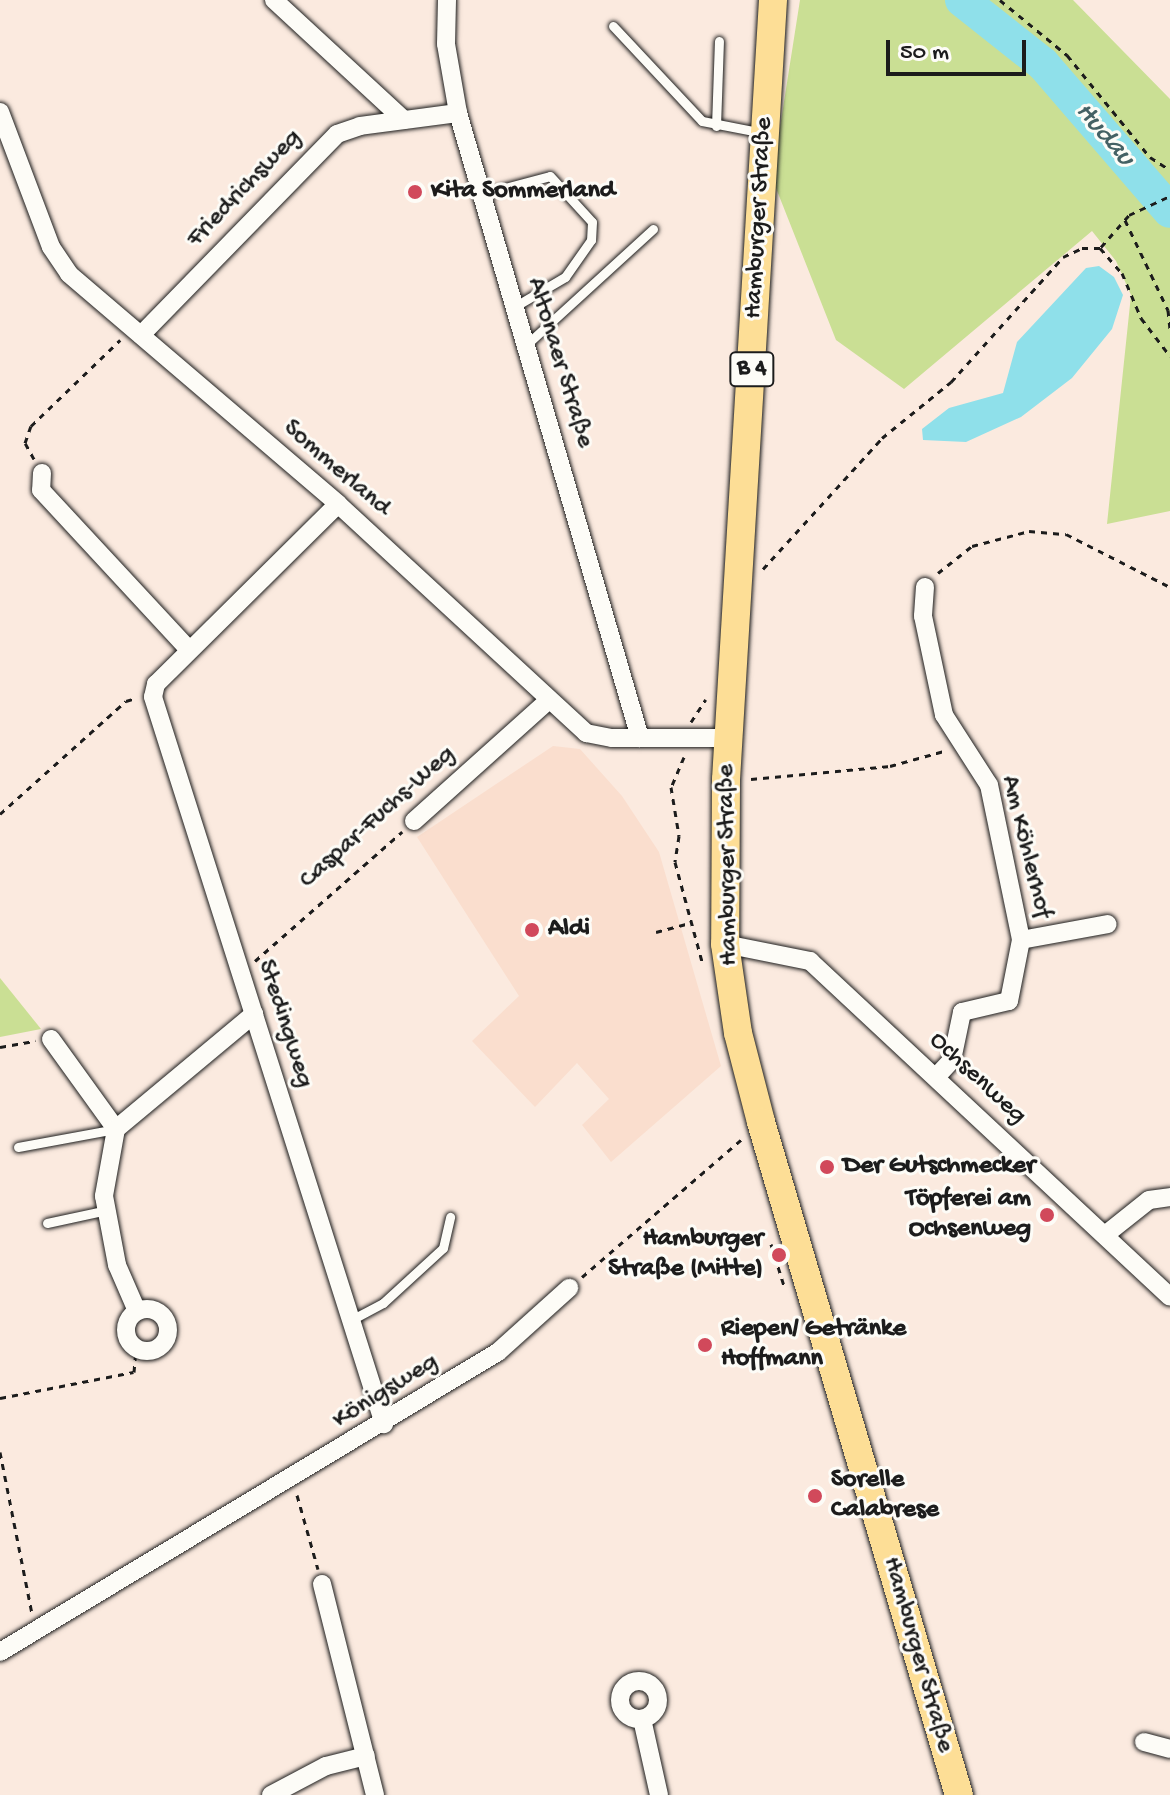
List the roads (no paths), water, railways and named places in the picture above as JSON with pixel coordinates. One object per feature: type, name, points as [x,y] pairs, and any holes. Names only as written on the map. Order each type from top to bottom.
[{"type":"main road","name":"Hamburger Straße","points":[[773,0],[726,780],[725,944],[738,1033],[761,1122],[959,1795]]},
{"type":"street","points":[[274,0],[404,120]]},
{"type":"street","name":"Altonaer Straße","points":[[447,0],[446,44],[458,113],[640,738]]},
{"type":"street","name":"Sommerland","points":[[0,112],[51,247],[69,274],[338,504],[586,733],[640,738],[729,738]]},
{"type":"street","name":"Friedrichsweg","points":[[137,331],[318,148],[360,126],[458,113]]},
{"type":"street","points":[[42,473],[41,490],[189,650],[338,504]]},
{"type":"street","name":"Am Köhlerhof","points":[[925,587],[923,616],[944,715],[989,785],[1021,940],[1009,1001],[962,1012],[952,1060],[937,1076]]},
{"type":"street","name":"Stedingweg","points":[[189,650],[156,684],[153,697],[384,1424]]},
{"type":"street","name":"Caspar-Fuchs-Weg","points":[[414,821],[549,700]]},
{"type":"street","name":"Am Köhlerhof","points":[[1021,940],[1108,924]]},
{"type":"street","name":"Ochsenweg","points":[[725,944],[810,961],[937,1076],[1170,1297]]},
{"type":"street","points":[[116,1129],[254,1014]]},
{"type":"street","points":[[51,1039],[116,1129],[107,1210],[117,1265],[137,1311]]},
{"type":"street","points":[[1105,1235],[1149,1200],[1170,1197]]},
{"type":"street","name":"Königsweg","points":[[0,1652],[42,1631],[512,1343],[569,1288]]},
{"type":"street","points":[[137,1311],[158,1312],[167,1330],[157,1348],[136,1348],[126,1333],[137,1311]]},
{"type":"street","points":[[322,1584],[375,1795]]},
{"type":"street","points":[[642,1719],[659,1795]]},
{"type":"street","points":[[1144,1742],[1170,1749]]},
{"type":"street","points":[[271,1795],[326,1766],[366,1756]]},
{"type":"lane","points":[[613,26],[686,108],[716,126],[765,133]]},
{"type":"lane","points":[[716,126],[719,41]]},
{"type":"lane","points":[[481,195],[550,176],[592,222],[591,240],[565,277],[514,307]]},
{"type":"lane","points":[[526,345],[653,229]]},
{"type":"lane","points":[[18,1147],[116,1129]]},
{"type":"lane","points":[[47,1223],[107,1210]]},
{"type":"lane","points":[[351,1320],[383,1303],[443,1248],[450,1217]]},
{"type":"water","points":[[1099,266],[1114,277],[1123,295],[1112,329],[1072,378],[1021,417],[966,442],[923,440],[922,429],[949,408],[1003,393],[1017,342],[1086,268]]},
{"type":"waterway","name":"Hudau","points":[[962,0],[1043,64],[1170,211]]},
{"type":"place","name":"Kita Sommerland","points":[[415,192]]},
{"type":"place","name":"Aldi","points":[[532,930]]},
{"type":"place","name":"Der Gutschmecker","points":[[827,1167]]},
{"type":"place","name":"Töpferei am Ochsenweg","points":[[1047,1215]]},
{"type":"place","name":"Hamburger Straße (Mitte)","points":[[779,1255]]},
{"type":"place","name":"Riepen/ Getränke Hoffmann","points":[[705,1345]]},
{"type":"place","name":"Sorelle Calabrese","points":[[815,1496]]}]
